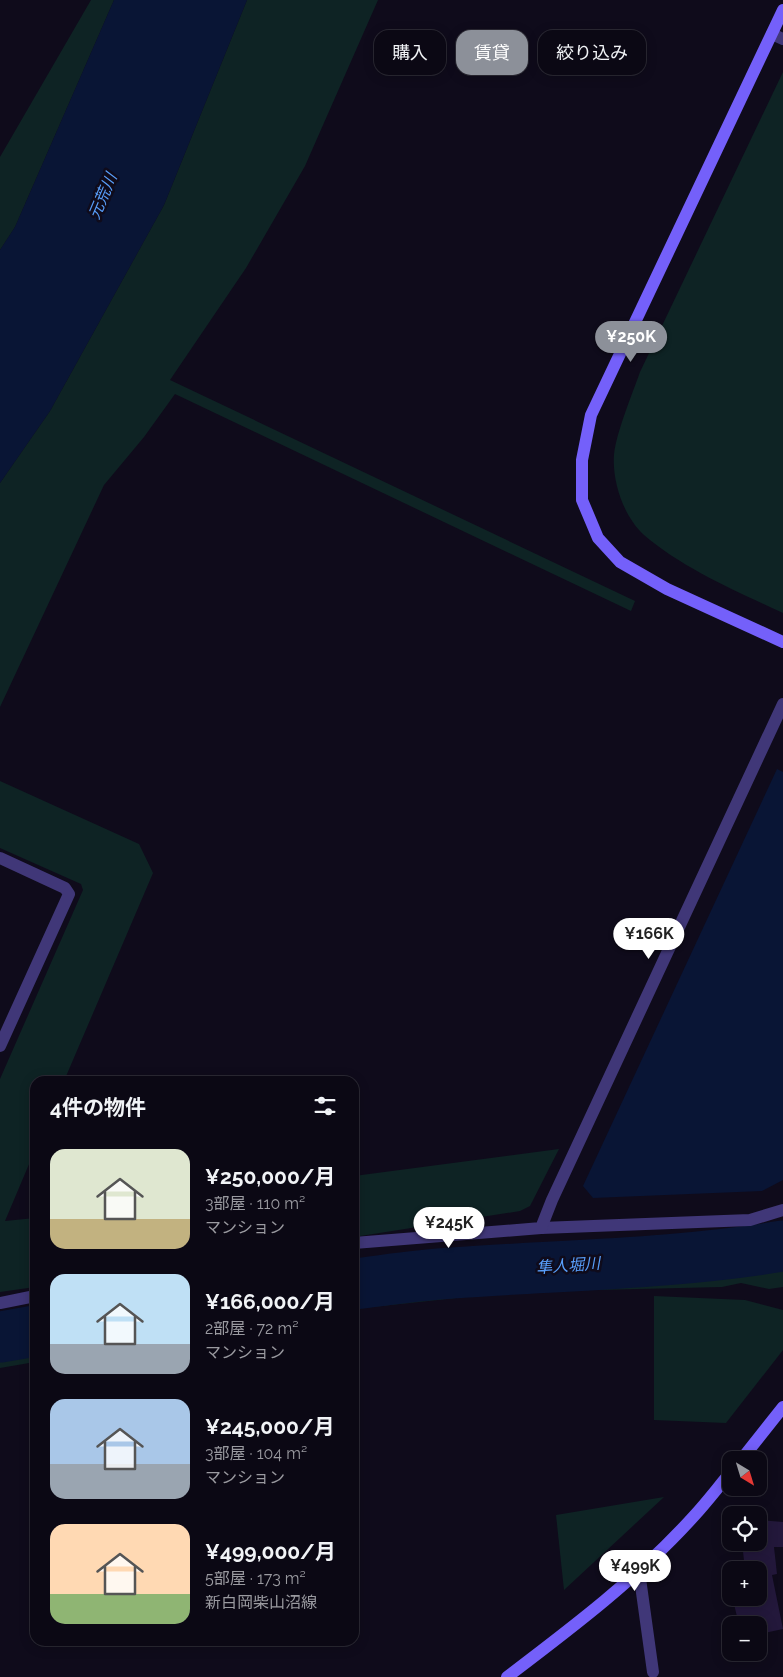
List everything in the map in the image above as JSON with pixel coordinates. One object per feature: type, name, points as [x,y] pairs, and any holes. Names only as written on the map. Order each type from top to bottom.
[{"type":"street","points":[[783,10],[778,36],[591,415],[582,460],[582,500],[598,538],[620,562],[667,589],[783,642]]},
{"type":"street","points":[[541,1228],[552,1200],[783,704]]},
{"type":"street","points":[[0,858],[65,888],[69,894],[0,1046]]},
{"type":"street","points":[[359,1243],[541,1228],[750,1220],[783,1210]]},
{"type":"street","points":[[0,1303],[30,1297]]},
{"type":"street","points":[[748,1451],[783,1407]]},
{"type":"street","points":[[507,1677],[578,1623],[639,1571],[694,1516],[722,1483]]},
{"type":"street","points":[[639,1571],[653,1672]]},
{"type":"green space","points":[[91,0],[114,0],[15,227],[0,250],[0,157]]},
{"type":"green space","points":[[247,0],[378,0],[305,166],[246,268],[170,380],[635,601],[631,611],[175,394],[144,437],[104,485],[0,707],[0,483],[50,411],[164,205]]},
{"type":"green space","points":[[783,72],[783,613],[693,569],[644,535],[637,528],[625,509],[617,487],[614,455],[618,436],[640,372]]},
{"type":"green space","points":[[0,781],[139,844],[153,873],[66,1076],[30,1076],[30,1162],[5,1221],[30,1218],[30,1288],[0,1292],[0,1079],[83,890],[81,884],[0,848]]},
{"type":"green space","points":[[559,1149],[530,1206],[520,1211],[359,1236],[359,1175]]},
{"type":"green space","points":[[783,1228],[783,1241],[637,1258],[359,1273],[359,1262],[507,1247],[760,1234]]},
{"type":"green space","points":[[783,1261],[783,1287],[769,1289],[741,1283],[722,1287],[512,1292],[359,1308],[359,1292],[460,1284],[602,1281],[661,1274],[729,1273]]},
{"type":"green space","points":[[654,1296],[745,1300],[783,1310],[783,1350],[726,1423],[654,1420]]},
{"type":"green space","points":[[30,1314],[30,1325],[0,1331],[0,1320]]},
{"type":"green space","points":[[30,1347],[30,1363],[0,1368],[0,1354]]},
{"type":"green space","points":[[664,1497],[564,1590],[556,1515]]},
{"type":"water","name":"元荒川","points":[[114,0],[247,0],[164,205],[50,411],[0,483],[0,250],[15,227]]},
{"type":"water","points":[[777,769],[783,772],[783,1180],[762,1191],[593,1198],[583,1186]]},
{"type":"building","points":[[767,1521],[783,1522],[783,1547],[774,1547],[777,1574],[772,1575],[783,1629],[767,1632],[767,1616],[737,1616],[734,1606],[767,1606],[767,1561],[744,1561],[743,1551],[767,1551]]},
{"type":"waterway","name":"隼人堀川","points":[[359,1283],[440,1274],[700,1257],[783,1246]]},
{"type":"waterway","name":"隼人堀川","points":[[0,1337],[30,1332]]}]
